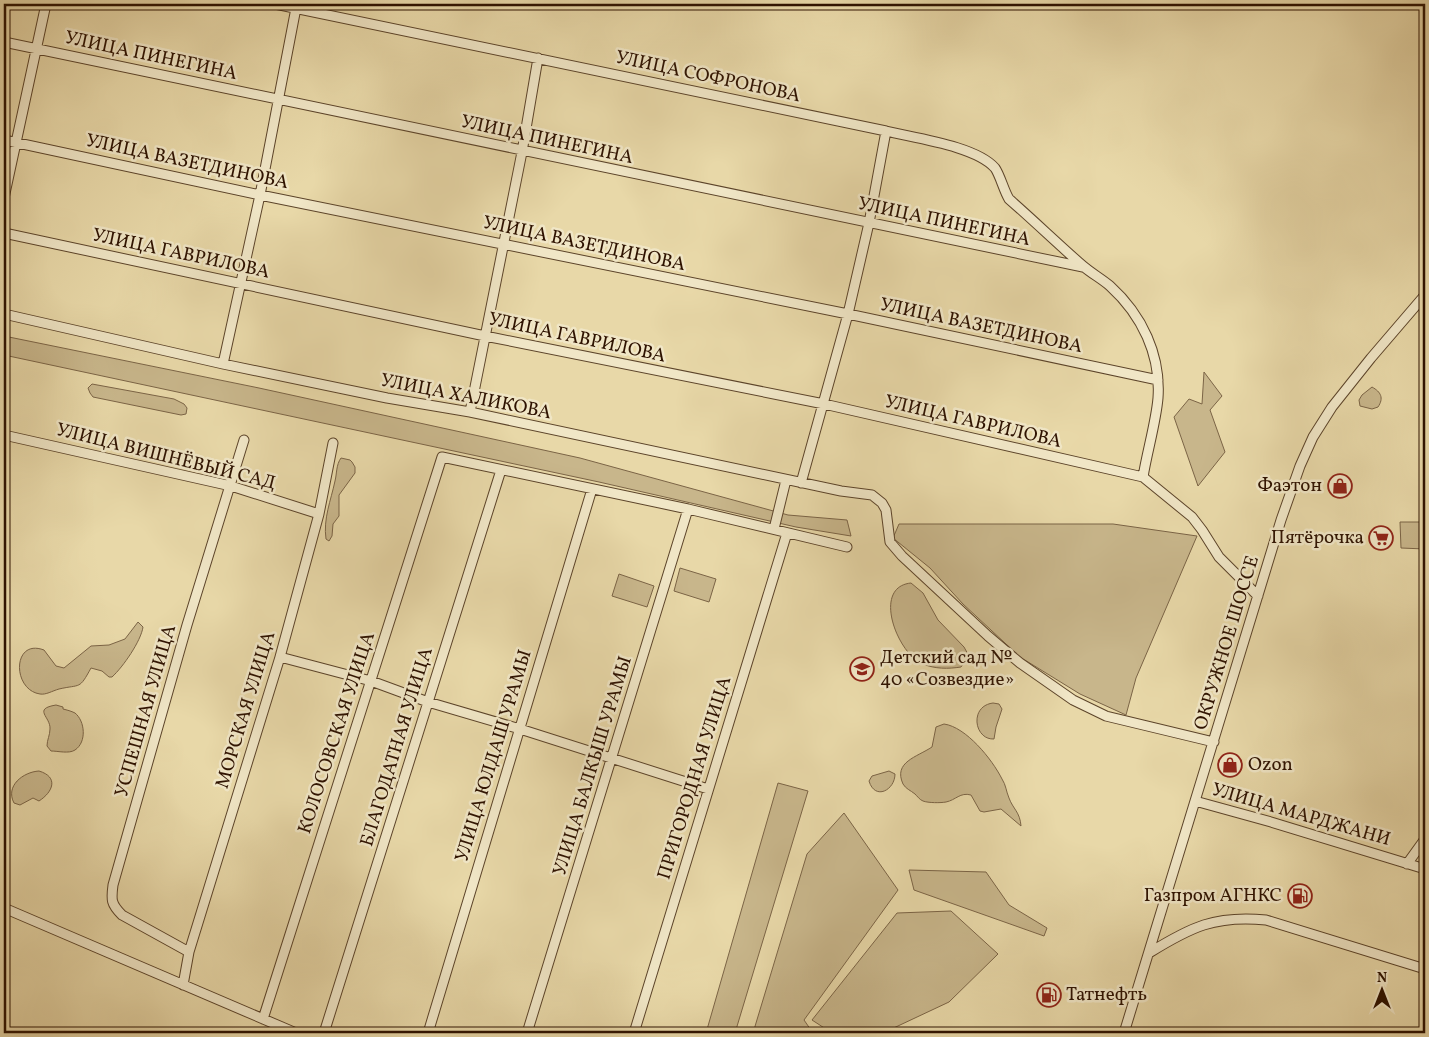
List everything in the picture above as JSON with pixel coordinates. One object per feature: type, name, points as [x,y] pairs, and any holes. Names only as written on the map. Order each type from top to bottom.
[{"type":"street","points":[[4,198],[46,4]]},
{"type":"street","name":"УЛИЦА СОФРОНОВА","points":[[275,4],[886,131],[963,149],[978,155],[990,163],[996,170],[1009,199],[1085,268],[1110,286],[1146,332],[1153,349],[1158,380],[1158,399],[1143,477]]},
{"type":"street","points":[[223,364],[260,195],[296,8]]},
{"type":"street","name":"УЛИЦА ПИНЕГИНА","points":[[4,42],[522,152],[1085,268]]},
{"type":"street","points":[[470,412],[522,152],[538,58]]},
{"type":"street","points":[[801,483],[848,314],[869,224],[886,131]]},
{"type":"street","name":"УЛИЦА ВАЗЕТДИНОВА","points":[[4,140],[260,195],[848,314],[1158,380]]},
{"type":"street","name":"УЛИЦА ГАВРИЛОВА","points":[[4,233],[240,282],[485,336],[824,404],[1143,477]]},
{"type":"street","name":"ОКРУЖНОЕ ШОССЕ","points":[[1124,1033],[1258,596],[1292,489],[1313,437],[1332,407],[1425,295]]},
{"type":"street","name":"УЛИЦА ХАЛИКОВА","points":[[4,314],[223,364],[387,398],[470,412],[786,480],[872,495],[886,510],[890,542],[902,556],[1020,663],[1073,700],[1106,716],[1214,742]]},
{"type":"street","name":"УЛИЦА ВИШНЁВЫЙ САД","points":[[4,434],[231,486],[319,514]]},
{"type":"street","name":"УСПЕШНАЯ УЛИЦА","points":[[189,952],[122,915],[114,907],[111,898],[113,885],[187,625],[244,440]]},
{"type":"street","name":"МОРСКАЯ УЛИЦА","points":[[184,985],[189,952],[280,657],[319,514],[333,443]]},
{"type":"street","name":"КОЛОСОВСКАЯ УЛИЦА","points":[[263,1019],[442,457],[501,470]]},
{"type":"street","points":[[501,470],[688,509],[846,547]]},
{"type":"street","name":"БЛАГОДАТНАЯ УЛИЦА","points":[[324,1033],[501,470]]},
{"type":"street","points":[[1143,477],[1192,517],[1218,557],[1258,596]]},
{"type":"street","points":[[774,530],[786,480]]},
{"type":"street","name":"УЛИЦА ЮЛДАШ УРАМЫ","points":[[428,1033],[592,489]]},
{"type":"street","name":"УЛИЦА БАЛКЫШ УРАМЫ","points":[[527,1033],[688,509]]},
{"type":"street","name":"ПРИГОРОДНАЯ УЛИЦА","points":[[634,1033],[786,533]]},
{"type":"street","points":[[280,657],[371,681],[428,702],[520,728],[708,789]]},
{"type":"street","name":"УЛИЦА МАРДЖАНИ","points":[[1195,801],[1425,869]]},
{"type":"street","points":[[1407,864],[1425,839]]},
{"type":"street","points":[[4,908],[296,1033]]},
{"type":"street","points":[[1149,953],[1189,929],[1210,922],[1248,918],[1266,920],[1425,969]]},
{"type":"shaded area","points":[[4,336],[259,388],[580,458],[788,515],[847,520],[851,536],[796,527],[599,482],[4,355]]},
{"type":"shaded area","points":[[1204,372],[1222,396],[1210,410],[1225,452],[1198,486],[1174,417],[1189,399],[1202,404]]},
{"type":"shaded area","points":[[92,384],[174,399],[184,404],[187,408],[186,414],[181,415],[93,397],[88,388]]},
{"type":"shaded area","points":[[1372,387],[1381,396],[1378,407],[1372,409],[1360,406],[1359,400],[1362,395]]},
{"type":"shaded area","points":[[341,458],[352,462],[355,467],[355,473],[339,495],[339,516],[333,524],[332,536],[329,541],[326,539],[325,532],[326,517],[337,466]]},
{"type":"shaded area","points":[[1400,522],[1425,522],[1425,549],[1401,548]]},
{"type":"shaded area","points":[[899,524],[1113,524],[1197,536],[1136,678],[1126,715],[1080,694],[1020,657],[963,604],[930,568],[893,538]]},
{"type":"shaded area","points":[[680,568],[716,579],[709,602],[674,591]]},
{"type":"shaded area","points":[[619,574],[654,586],[647,607],[612,596]]},
{"type":"shaded area","points":[[911,583],[923,593],[938,620],[964,647],[969,656],[961,667],[942,668],[928,666],[914,658],[905,648],[893,622],[892,596],[899,587]]},
{"type":"shaded area","points":[[138,622],[143,627],[142,633],[126,660],[112,677],[109,677],[102,671],[91,668],[79,685],[42,694],[31,690],[24,684],[20,666],[21,658],[26,651],[33,648],[44,650],[56,666],[64,668],[91,646],[109,645],[125,639]]},
{"type":"shaded area","points":[[999,704],[1002,709],[994,739],[987,738],[982,734],[977,722],[980,710],[985,705]]},
{"type":"shaded area","points":[[56,705],[75,713],[83,726],[81,742],[73,751],[51,751],[47,746],[50,725],[44,711]]},
{"type":"shaded area","points":[[944,724],[952,726],[969,737],[992,762],[1018,814],[1021,826],[1001,809],[980,811],[971,795],[961,795],[946,802],[928,802],[921,800],[904,786],[901,770],[904,765],[932,747],[936,727]]},
{"type":"shaded area","points":[[39,771],[49,777],[51,781],[52,785],[48,793],[39,801],[33,798],[20,805],[14,803],[12,791],[17,781],[27,774]]},
{"type":"shaded area","points":[[889,771],[895,774],[892,785],[884,791],[876,791],[869,781],[872,776]]},
{"type":"shaded area","points":[[778,783],[808,791],[735,1033],[706,1033]]},
{"type":"shaded area","points":[[844,813],[898,890],[804,1020],[813,1033],[753,1033],[807,854]]},
{"type":"shaded area","points":[[909,870],[986,872],[1009,905],[1047,928],[1044,936],[914,890]]},
{"type":"shaded area","points":[[951,911],[998,954],[949,1002],[883,1033],[832,1033],[812,1020],[897,913]]},
{"type":"place","name":"Фаэтон","points":[[1340,486]]},
{"type":"place","name":"Пятёрочка","points":[[1381,538]]},
{"type":"place","name":"Детский сад № 40 «Созвездие»","points":[[862,669]]},
{"type":"place","name":"Ozon","points":[[1230,765]]},
{"type":"place","name":"Газпром АГНКС","points":[[1300,896]]},
{"type":"place","name":"Татнефть","points":[[1049,995]]}]
